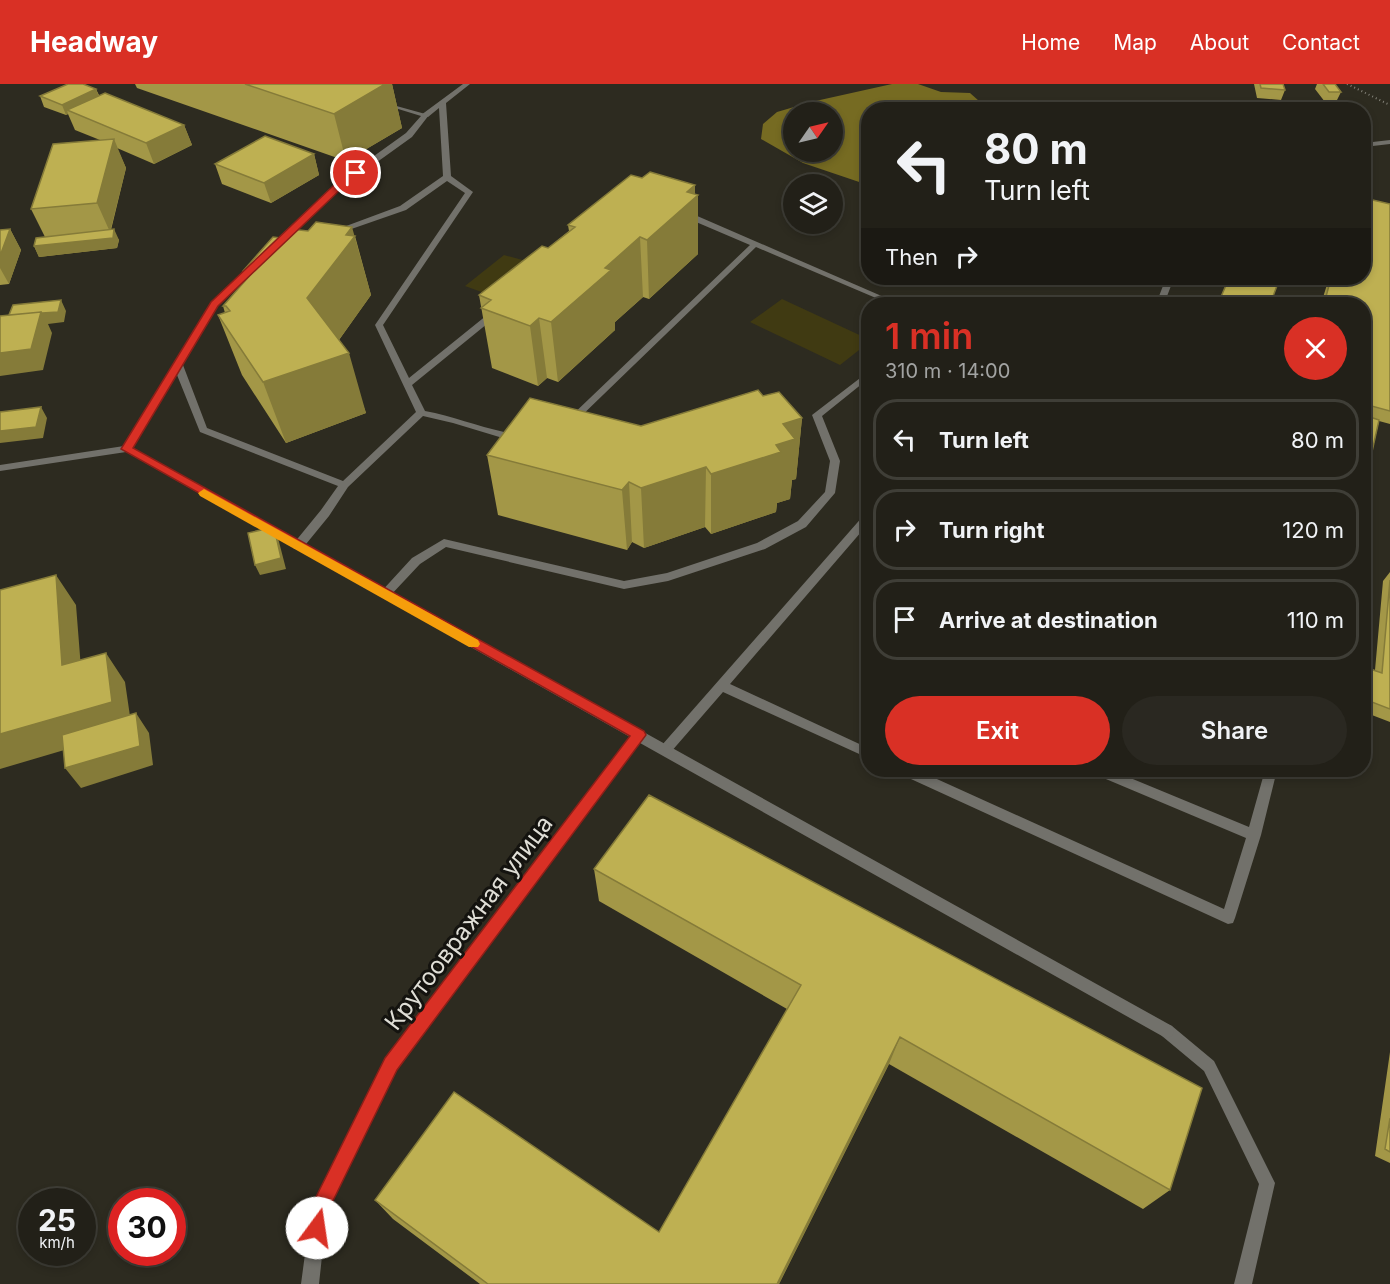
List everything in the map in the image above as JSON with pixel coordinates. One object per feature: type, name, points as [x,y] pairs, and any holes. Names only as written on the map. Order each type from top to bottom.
[{"type":"street","points":[[273,248],[338,186],[409,135],[425,115],[467,84]]},
{"type":"street","points":[[379,101],[425,115]]},
{"type":"street","points":[[442,101],[447,177]]},
{"type":"street","points":[[1371,144],[1390,142]]},
{"type":"street","points":[[329,234],[403,208],[447,177]]},
{"type":"street","points":[[421,413],[379,325],[469,192],[447,177]]},
{"type":"street","points":[[671,208],[880,297]]},
{"type":"street","points":[[562,426],[570,422],[755,244]]},
{"type":"street","points":[[127,449],[214,304],[265,256]]},
{"type":"street","points":[[408,384],[500,308]]},
{"type":"street","points":[[178,365],[203,430],[344,485]]},
{"type":"street","points":[[385,594],[416,561],[444,543],[624,585],[668,577],[761,546],[802,524],[830,493],[835,461],[818,415],[861,381]]},
{"type":"street","points":[[298,546],[344,485],[421,413]]},
{"type":"street","points":[[421,413],[455,420],[506,436],[526,436]]},
{"type":"street","points":[[0,468],[127,449],[1167,1031],[1209,1066],[1267,1183],[1243,1284]]},
{"type":"street","points":[[666,749],[861,526]]},
{"type":"street","points":[[722,686],[861,750]]},
{"type":"street","name":"Крутоовражная улица","points":[[310,1284],[319,1209],[391,1064],[639,735]]},
{"type":"street","points":[[920,777],[1228,918],[1269,777]]},
{"type":"street","points":[[1116,777],[1254,835]]},
{"type":"path","points":[[1347,84],[1390,105]]},
{"type":"shaded area","points":[[892,84],[918,84],[941,92],[970,93],[980,102],[861,102],[861,183],[843,177],[843,174],[836,174],[801,162],[843,162],[843,102],[811,102]]},
{"type":"shaded area","points":[[783,110],[783,152],[761,139],[763,124],[777,112]]},
{"type":"shaded area","points":[[504,255],[526,261],[487,294],[465,286]]},
{"type":"shaded area","points":[[782,299],[861,336],[861,348],[840,365],[750,322]]},
{"type":"building","points":[[68,84],[83,84],[96,89],[62,105],[40,96]]},
{"type":"building","points":[[245,84],[385,84],[334,114]]},
{"type":"building","points":[[1260,84],[1283,84],[1285,90],[1261,88]]},
{"type":"building","points":[[1323,84],[1335,84],[1341,92],[1329,92]]},
{"type":"building","points":[[105,93],[184,125],[146,143],[67,110]]},
{"type":"building","points":[[265,136],[314,154],[264,183],[215,164]]},
{"type":"building","points":[[114,139],[97,203],[31,209],[53,144]]},
{"type":"building","points":[[650,172],[695,185],[687,192],[698,195],[647,240],[640,237],[605,268],[611,270],[551,322],[539,318],[530,326],[481,308],[491,300],[479,295],[542,246],[548,248],[575,227],[568,225],[631,175],[642,178]]},
{"type":"building","points":[[1371,200],[1390,204],[1390,411],[1371,406],[1371,297],[1326,297],[1329,285],[1371,285]]},
{"type":"building","points":[[316,222],[352,227],[346,235],[355,236],[307,298],[349,353],[263,382],[218,315],[230,311],[223,306],[252,273],[243,271],[273,237],[281,238],[290,229],[308,231]]},
{"type":"building","points":[[10,229],[0,256],[0,230]]},
{"type":"building","points":[[114,229],[113,238],[34,246],[36,238]]},
{"type":"building","points":[[1226,285],[1277,285],[1273,297],[1221,297]]},
{"type":"building","points":[[61,300],[58,312],[9,315],[13,305]]},
{"type":"building","points":[[41,312],[31,349],[0,353],[0,316]]},
{"type":"building","points":[[758,390],[763,396],[779,392],[802,418],[783,424],[795,439],[776,445],[781,452],[711,474],[706,467],[641,488],[629,482],[622,490],[487,455],[530,398],[641,426]]},
{"type":"building","points":[[41,407],[36,427],[0,431],[0,412]]},
{"type":"building","points":[[1371,417],[1379,420],[1371,456]]},
{"type":"building","points":[[274,527],[281,558],[255,565],[248,533]]},
{"type":"building","points":[[56,575],[62,665],[106,653],[112,702],[0,734],[0,590]]},
{"type":"building","points":[[1390,580],[1390,709],[1371,702],[1371,669],[1382,673]]},
{"type":"building","points":[[136,713],[140,746],[65,768],[62,735]]},
{"type":"building","points":[[649,795],[1202,1088],[1170,1190],[900,1037],[777,1284],[488,1284],[375,1200],[454,1092],[659,1232],[801,985],[594,869]]},
{"type":"building","points":[[1390,1118],[1390,1152],[1385,1149]]},
{"type":"slow traffic","points":[[204,493],[473,644]]},
{"type":"route","points":[[317,1228],[319,1209],[391,1064],[639,735],[127,449],[214,304],[338,186],[356,173]]}]
